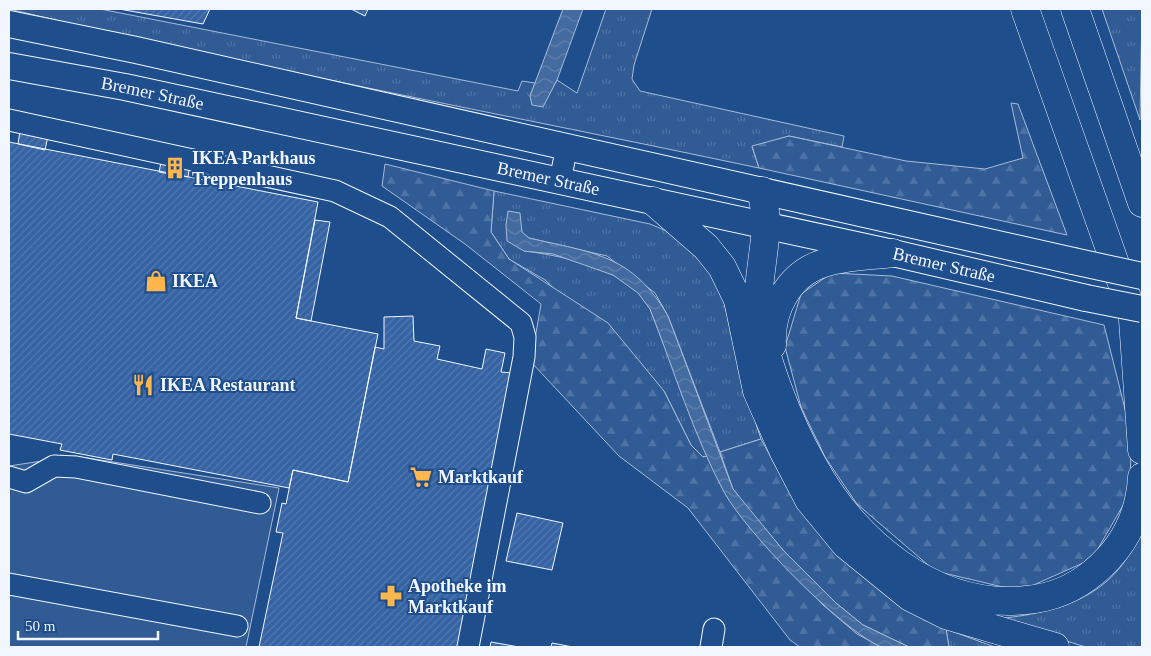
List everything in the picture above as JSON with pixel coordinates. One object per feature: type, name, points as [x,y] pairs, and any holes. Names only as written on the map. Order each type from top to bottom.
[{"type":"highway","points":[[1025,9],[1137,312],[1142,340]]},
{"type":"highway","points":[[1075,9],[1142,203]]},
{"type":"highway","points":[[762,190],[758,224],[759,313],[766,350],[802,445],[824,484],[849,519],[888,554],[914,573],[938,586],[975,599],[994,603],[1035,599],[1057,594],[1088,578],[1118,547],[1138,508],[1142,477]]},
{"type":"highway","points":[[653,201],[706,247],[722,267],[738,300],[758,391],[784,452],[809,500],[846,545],[910,596],[946,615],[1055,647]]},
{"type":"highway","points":[[738,300],[758,224]]},
{"type":"highway","points":[[775,376],[771,340],[781,298],[788,288],[798,278],[823,263],[893,253]]},
{"type":"highway","points":[[1137,312],[1142,450]]},
{"type":"main road","name":"Bremer Straße","points":[[9,24],[136,50],[1142,276]]},
{"type":"main road","name":"Bremer Straße","points":[[9,66],[125,87],[893,253],[1086,298],[1137,312]]},
{"type":"lane","points":[[9,120],[335,191],[390,216],[521,323],[524,337],[524,357],[468,647]]},
{"type":"lane","points":[[560,181],[567,146]]},
{"type":"lane","points":[[9,477],[26,482],[54,466],[76,467],[260,503]]},
{"type":"lane","points":[[9,584],[237,626]]},
{"type":"green space","points":[[9,9],[100,9],[518,91],[522,81],[535,83],[530,96],[542,107],[557,80],[577,93],[606,9],[652,9],[634,65],[632,79],[640,91],[844,136],[842,147],[789,136],[752,147],[759,168],[289,72]]},
{"type":"green space","points":[[1102,9],[1142,9],[1140,120]]},
{"type":"green space","points":[[1011,103],[1018,104],[1067,235],[759,168],[752,146],[789,136],[906,161],[985,169],[1023,158]]},
{"type":"green space","points":[[385,164],[494,191],[491,232],[509,259],[608,323],[664,391],[691,445],[703,457],[707,456],[725,493],[746,522],[823,605],[857,634],[881,647],[800,647],[790,640],[688,508],[619,456],[531,362],[541,304],[465,244],[382,186]]},
{"type":"green space","points":[[494,191],[650,224],[676,235],[700,257],[722,293],[743,385],[761,439],[720,452],[668,316],[655,293],[607,256],[529,238],[522,233],[517,217],[509,211],[524,251],[569,259],[600,269],[628,284],[640,295],[650,309],[707,456],[703,457],[691,445],[664,391],[545,280],[509,259],[491,232]]},
{"type":"green space","points":[[832,273],[892,276],[1104,325],[1132,437],[1129,495],[1092,559],[1020,591],[935,571],[857,504],[825,457],[801,407],[785,347],[801,294]]},
{"type":"green space","points":[[761,439],[794,500],[840,555],[884,594],[946,629],[949,647],[909,647],[863,625],[836,603],[783,550],[748,510],[733,489],[720,452]]},
{"type":"green space","points":[[1142,526],[1142,647],[1086,647],[994,619],[1042,612],[1064,605],[1103,585],[1119,569],[1132,550]]},
{"type":"green space","points":[[946,629],[992,646],[997,647],[949,647]]},
{"type":"shaded area","points":[[75,456],[279,488],[246,647],[9,647],[9,466]]},
{"type":"water","points":[[563,9],[583,9],[557,80],[543,107],[532,105],[530,96]]},
{"type":"water","points":[[508,211],[520,213],[522,232],[529,238],[609,259],[625,268],[640,280],[654,295],[668,316],[733,489],[783,550],[836,603],[863,625],[909,647],[882,647],[861,635],[840,619],[794,577],[752,531],[724,492],[713,470],[684,402],[650,309],[638,293],[613,275],[553,254],[524,251],[507,241],[506,225]]},
{"type":"building","points":[[119,9],[210,9],[203,24]]},
{"type":"building","points":[[351,9],[368,9],[365,16]]},
{"type":"building","points":[[20,131],[48,136],[45,150],[18,144]]},
{"type":"building","name":"IKEA","points":[[9,142],[318,202],[296,318],[378,334],[348,482],[293,470],[289,488],[113,454],[112,460],[60,450],[62,444],[9,434]]},
{"type":"building","name":"IKEA Parkhaus Treppenhaus","points":[[162,158],[190,164],[188,177],[159,172]]},
{"type":"building","points":[[315,220],[330,222],[311,321],[296,318]]},
{"type":"building","name":"Marktkauf","points":[[413,316],[414,341],[440,346],[437,359],[482,369],[486,349],[505,353],[501,372],[512,373],[459,647],[259,647],[283,533],[276,532],[282,503],[286,504],[293,470],[348,482],[375,347],[384,349],[384,317]]},
{"type":"building","points":[[517,513],[563,523],[552,570],[506,561]]},
{"type":"building","points":[[491,642],[519,647],[490,647]]},
{"type":"building","points":[[552,643],[573,647],[551,647]]},
{"type":"place","name":"IKEA Parkhaus Treppenhaus","points":[[175,168]]},
{"type":"place","name":"IKEA","points":[[156,281]]},
{"type":"place","name":"IKEA Restaurant","points":[[143,385]]},
{"type":"place","name":"Marktkauf","points":[[421,477]]},
{"type":"place","name":"Apotheke im Marktkauf","points":[[391,596]]}]
